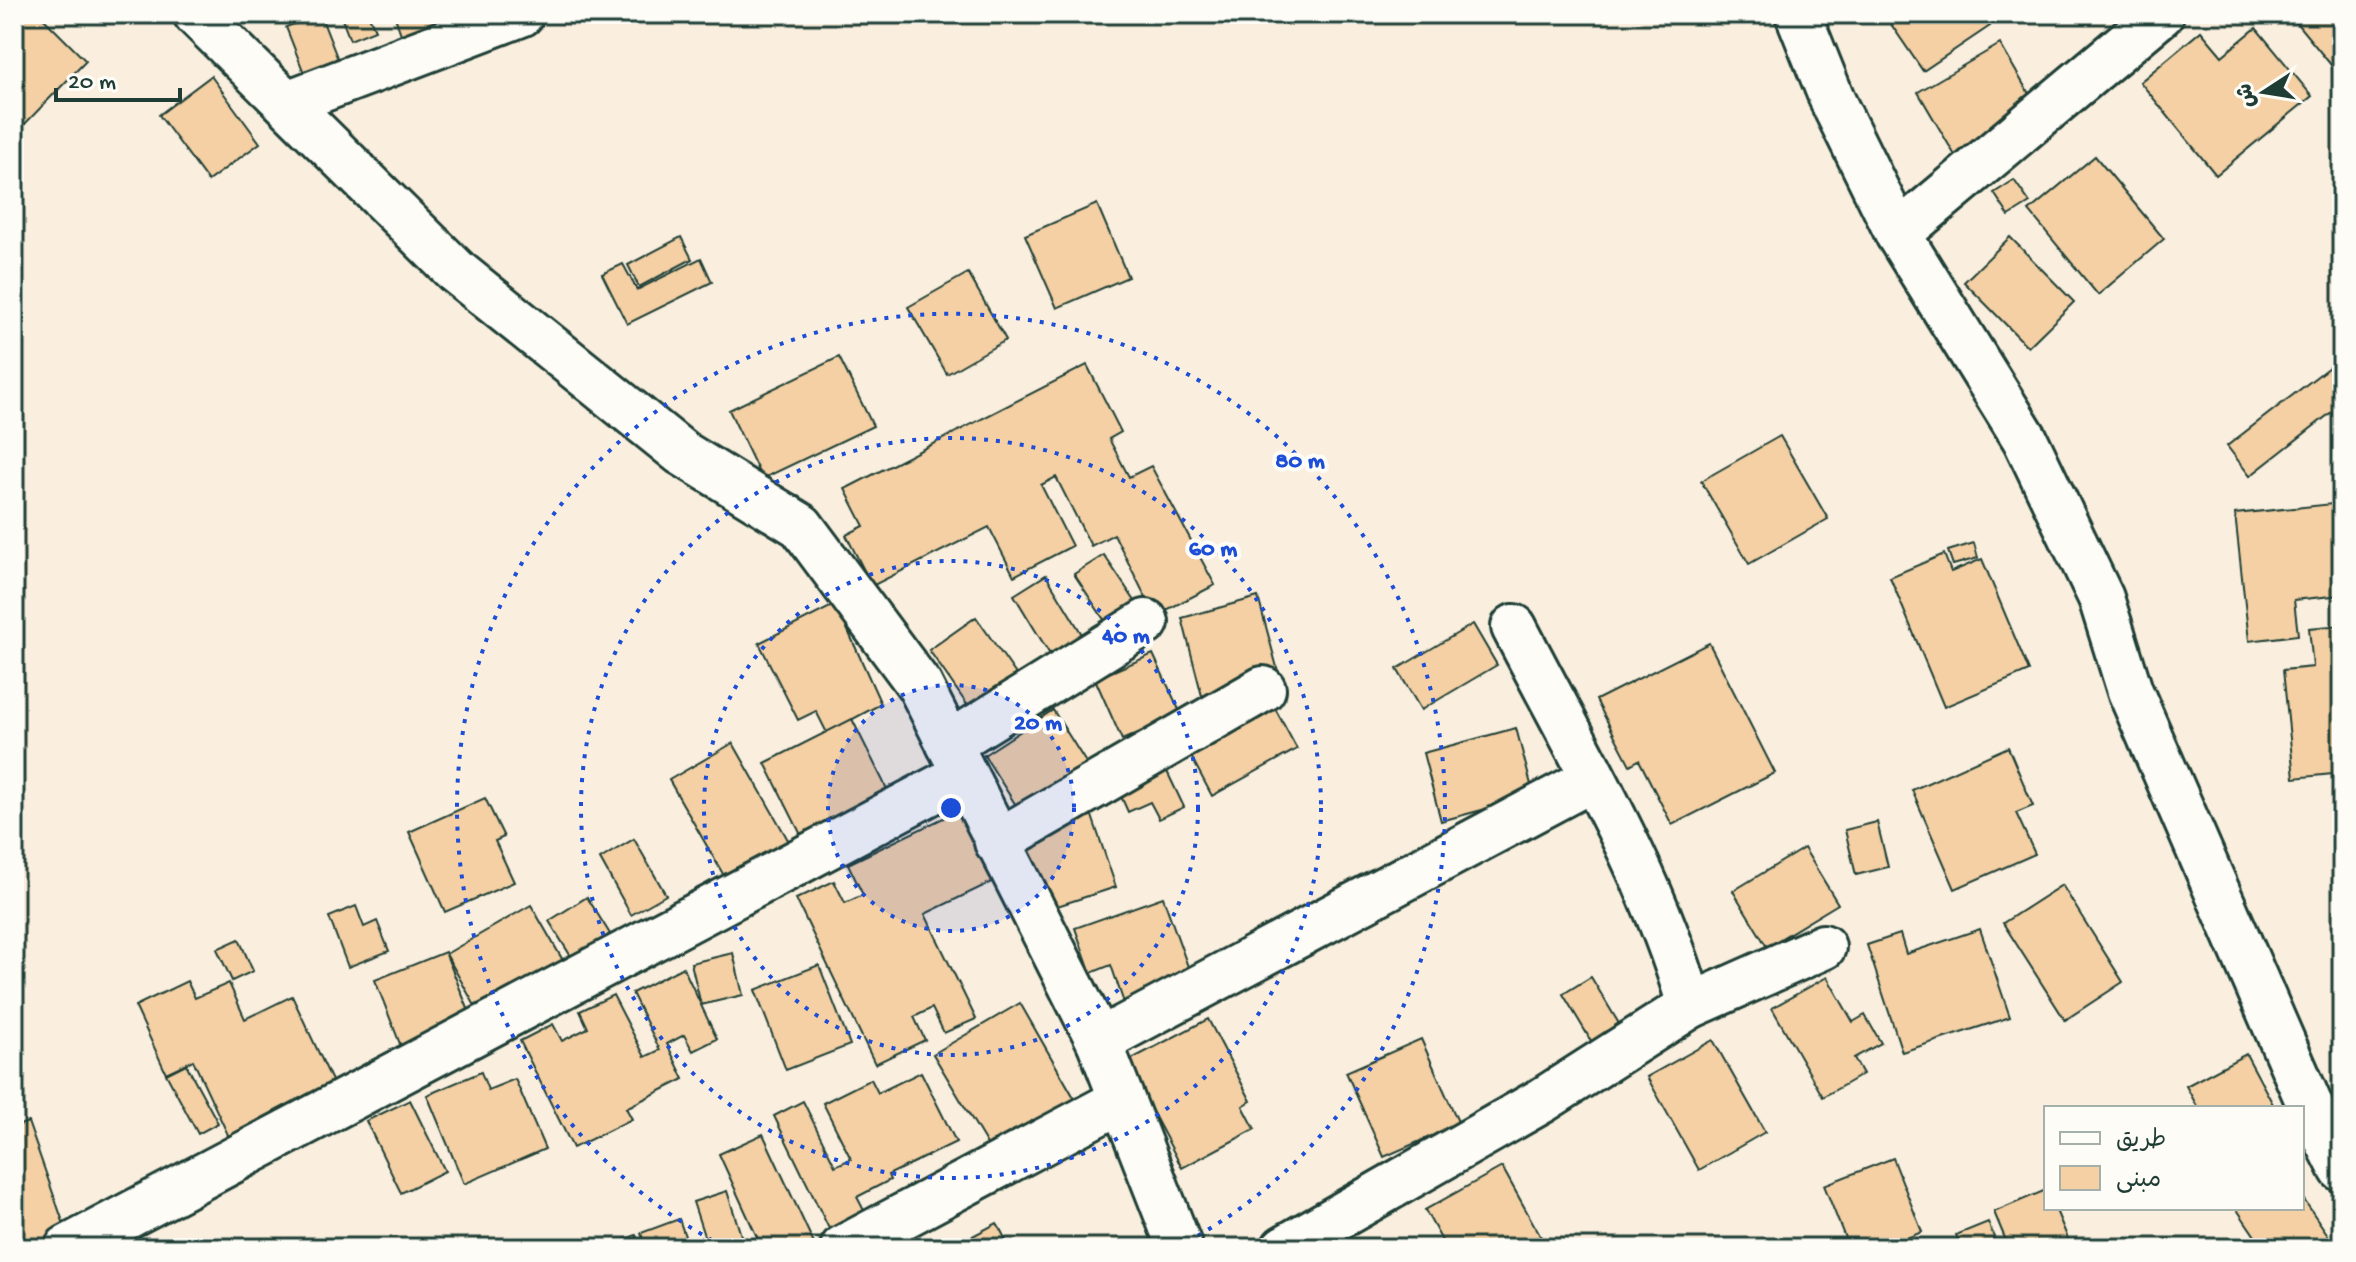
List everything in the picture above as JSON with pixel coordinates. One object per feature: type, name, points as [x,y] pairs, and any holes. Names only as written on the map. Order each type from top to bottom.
[{"type":"street","points":[[196,14],[457,272],[682,453],[801,526],[920,686],[1099,1041],[1180,1248]]},
{"type":"street","points":[[287,103],[521,14]]},
{"type":"street","points":[[1798,14],[1834,104],[1898,234],[2025,439],[2095,585],[2130,691],[2306,1096],[2342,1169]]},
{"type":"street","points":[[1898,234],[2161,14]]},
{"type":"street","points":[[67,1248],[956,759],[1146,622]]},
{"type":"street","points":[[1514,627],[1642,875],[1678,965],[1690,1006]]},
{"type":"street","points":[[997,842],[1263,689]]},
{"type":"street","points":[[1099,1041],[1592,779]]},
{"type":"street","points":[[1284,1248],[1543,1100],[1690,1006],[1823,947]]},
{"type":"street","points":[[843,1248],[1122,1100]]},
{"type":"building","points":[[14,14],[39,14],[86,61],[20,129],[14,122]]},
{"type":"building","points":[[320,14],[342,70],[308,83],[286,27]]},
{"type":"building","points":[[340,14],[368,14],[375,30],[350,40]]},
{"type":"building","points":[[394,14],[487,14],[404,43]]},
{"type":"building","points":[[1884,14],[1982,14],[1990,26],[1923,71]]},
{"type":"building","points":[[2289,14],[2342,14],[2342,66],[2336,71]]},
{"type":"building","points":[[2256,28],[2312,96],[2216,175],[2140,82],[2201,31],[2222,56]]},
{"type":"building","points":[[2000,44],[2039,111],[1957,159],[1918,92]]},
{"type":"building","points":[[211,76],[260,143],[208,181],[159,115]]},
{"type":"building","points":[[2095,156],[2164,239],[2098,295],[2029,211]]},
{"type":"building","points":[[2014,180],[2030,203],[2009,216],[1994,193]]},
{"type":"building","points":[[1097,204],[1128,277],[1057,308],[1025,235]]},
{"type":"building","points":[[681,237],[692,259],[639,287],[628,265]]},
{"type":"building","points":[[2010,237],[2074,302],[2028,347],[1964,282]]},
{"type":"building","points":[[701,258],[712,282],[627,324],[602,274],[623,264],[637,290]]},
{"type":"building","points":[[968,273],[1006,340],[947,374],[908,307]]},
{"type":"building","points":[[839,357],[873,426],[762,479],[729,410]]},
{"type":"building","points":[[2342,357],[2342,404],[2250,476],[2227,446]]},
{"type":"building","points":[[1087,365],[1121,432],[1109,439],[1129,477],[1151,466],[1215,585],[1155,616],[1114,534],[1091,546],[1056,477],[1041,485],[1072,546],[1014,576],[989,527],[872,586],[846,535],[864,526],[845,489]]},
{"type":"building","points":[[1780,436],[1828,519],[1749,564],[1701,481]]},
{"type":"building","points":[[2342,503],[2342,595],[2294,600],[2298,635],[2249,641],[2235,514]]},
{"type":"building","points":[[1974,543],[1978,558],[1953,565],[1948,551]]},
{"type":"building","points":[[1944,554],[1951,572],[1982,559],[2029,671],[1944,707],[1890,577]]},
{"type":"building","points":[[1104,555],[1137,604],[1107,624],[1074,574]]},
{"type":"building","points":[[1046,575],[1089,646],[1057,666],[1014,595]]},
{"type":"building","points":[[1258,597],[1279,675],[1202,696],[1182,618]]},
{"type":"building","points":[[836,604],[881,704],[827,733],[816,711],[798,720],[759,643]]},
{"type":"building","points":[[976,617],[1022,683],[975,716],[929,650]]},
{"type":"building","points":[[1473,624],[1497,665],[1421,710],[1397,669]]},
{"type":"building","points":[[2342,625],[2342,773],[2294,778],[2283,670],[2313,667],[2309,628]]},
{"type":"building","points":[[1709,643],[1775,773],[1672,825],[1639,760],[1630,765],[1596,700]]},
{"type":"building","points":[[1153,654],[1181,714],[1122,740],[1095,679]]},
{"type":"building","points":[[1271,701],[1297,749],[1212,796],[1186,747]]},
{"type":"building","points":[[1053,710],[1095,777],[1026,821],[984,755]]},
{"type":"building","points":[[852,719],[891,797],[804,841],[765,763]]},
{"type":"building","points":[[1516,728],[1534,796],[1441,821],[1423,753]]},
{"type":"building","points":[[733,743],[791,845],[727,881],[669,780]]},
{"type":"building","points":[[2008,747],[2033,806],[2016,813],[2035,854],[1955,889],[1912,790]]},
{"type":"building","points":[[1163,763],[1184,807],[1159,819],[1150,802],[1128,812],[1116,785]]},
{"type":"building","points":[[485,798],[504,837],[495,841],[514,882],[445,912],[409,832]]},
{"type":"building","points":[[968,806],[1002,877],[925,914],[976,1019],[944,1033],[932,1008],[914,1017],[925,1040],[875,1064],[796,899],[834,881],[845,903],[863,895],[848,864]]},
{"type":"building","points":[[1090,810],[1116,887],[1048,909],[1023,833]]},
{"type":"building","points":[[1877,822],[1888,867],[1856,875],[1845,830]]},
{"type":"building","points":[[634,839],[666,895],[631,915],[600,859]]},
{"type":"building","points":[[1804,848],[1838,904],[1767,947],[1733,891]]},
{"type":"building","points":[[2062,885],[2123,982],[2065,1020],[2003,923]]},
{"type":"building","points":[[587,897],[610,934],[572,958],[549,921]]},
{"type":"building","points":[[1163,897],[1192,978],[1124,1003],[1111,965],[1091,973],[1075,928]]},
{"type":"building","points":[[531,905],[565,964],[479,1013],[446,954]]},
{"type":"building","points":[[356,906],[364,927],[377,921],[389,951],[348,967],[329,917]]},
{"type":"building","points":[[1980,929],[2010,1017],[1902,1052],[1867,945],[1900,934],[1906,954]]},
{"type":"building","points":[[239,939],[253,971],[232,981],[217,949]]},
{"type":"building","points":[[445,952],[473,1021],[402,1049],[375,980]]},
{"type":"building","points":[[733,953],[743,995],[701,1005],[691,963]]},
{"type":"building","points":[[819,965],[850,1045],[786,1070],[755,990]]},
{"type":"building","points":[[683,967],[717,1039],[693,1051],[684,1035],[667,1044],[684,1079],[626,1108],[632,1119],[573,1148],[520,1041],[553,1024],[562,1041],[588,1028],[580,1011],[613,995],[645,1057],[660,1050],[632,993]]},
{"type":"building","points":[[1591,977],[1627,1037],[1599,1054],[1563,994]]},
{"type":"building","points":[[1827,977],[1853,1022],[1865,1015],[1881,1043],[1854,1058],[1863,1074],[1823,1097],[1772,1008]]},
{"type":"building","points":[[187,981],[195,998],[229,983],[245,1019],[292,996],[341,1100],[235,1150],[193,1060],[166,1073],[135,1006]]},
{"type":"building","points":[[1020,1003],[1076,1101],[991,1151],[933,1054]]},
{"type":"building","points":[[1208,1019],[1251,1101],[1243,1106],[1255,1129],[1182,1168],[1126,1062]]},
{"type":"building","points":[[1421,1039],[1459,1124],[1384,1157],[1346,1072]]},
{"type":"building","points":[[1713,1040],[1765,1132],[1699,1170],[1647,1077]]},
{"type":"building","points":[[2246,1054],[2274,1106],[2197,1106],[2186,1086]]},
{"type":"building","points":[[186,1064],[218,1123],[198,1134],[166,1074]]},
{"type":"building","points":[[481,1072],[488,1090],[515,1079],[545,1149],[464,1184],[427,1095]]},
{"type":"building","points":[[921,1072],[956,1142],[888,1175],[890,1180],[857,1197],[870,1222],[834,1239],[774,1116],[803,1101],[835,1166],[851,1159],[823,1103],[871,1079],[878,1093]]},
{"type":"building","points":[[410,1100],[445,1171],[401,1193],[366,1121]]},
{"type":"building","points":[[28,1122],[69,1239],[44,1248],[14,1248],[14,1127]]},
{"type":"building","points":[[763,1134],[816,1248],[762,1248],[719,1154]]},
{"type":"building","points":[[1893,1158],[1922,1232],[1882,1248],[1849,1248],[1824,1185]]},
{"type":"building","points":[[1502,1167],[1547,1248],[1446,1248],[1425,1210]]},
{"type":"building","points":[[727,1191],[745,1248],[708,1248],[693,1202]]},
{"type":"building","points":[[2044,1191],[2044,1210],[2056,1210],[2072,1248],[2009,1248],[1994,1212]]},
{"type":"building","points":[[2304,1200],[2337,1248],[2263,1248],[2237,1210],[2304,1210]]},
{"type":"building","points":[[679,1219],[689,1248],[646,1248],[641,1233]]},
{"type":"building","points":[[1988,1222],[1998,1248],[1962,1248],[1956,1235]]},
{"type":"building","points":[[997,1223],[1010,1248],[950,1248]]},
{"type":"building","points":[[636,1235],[641,1248],[621,1248],[618,1242]]}]
